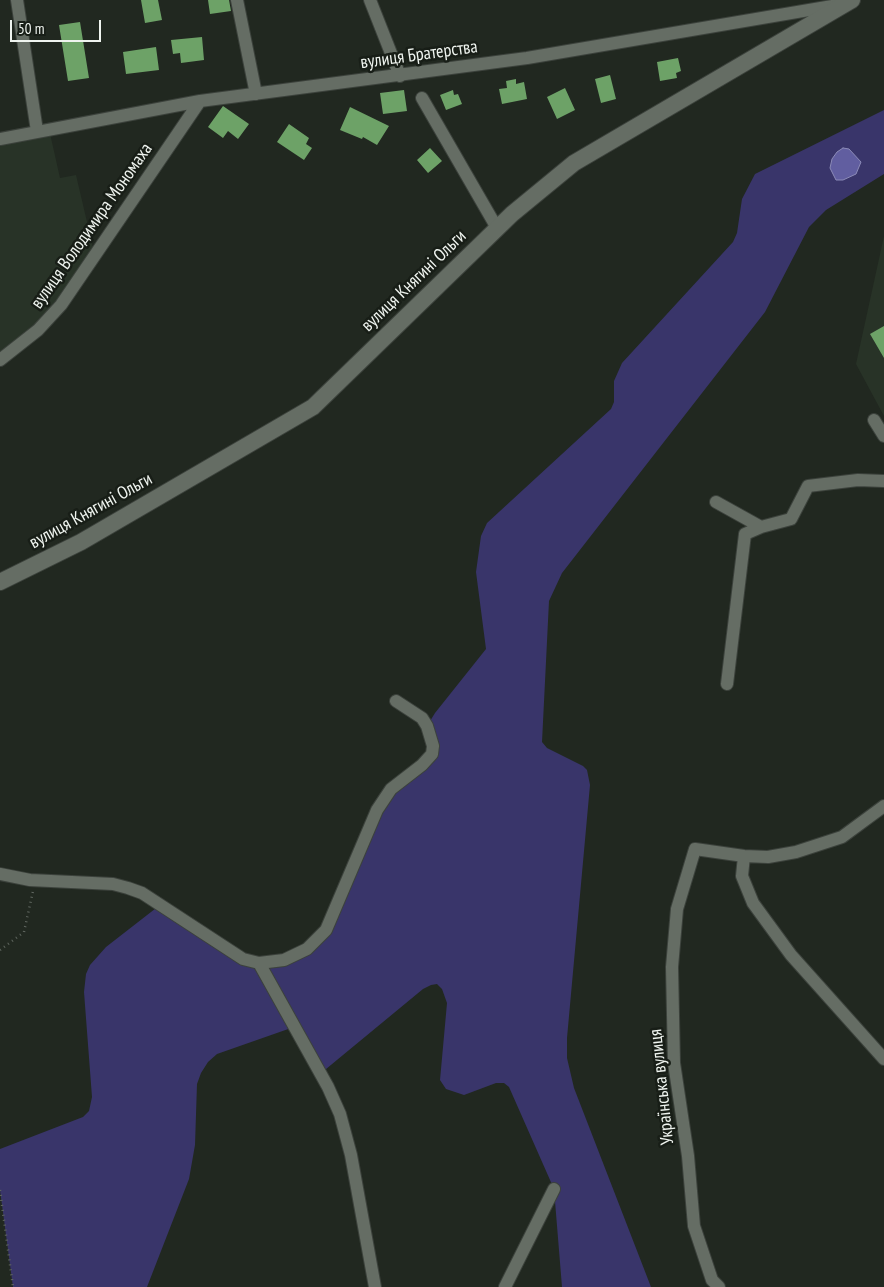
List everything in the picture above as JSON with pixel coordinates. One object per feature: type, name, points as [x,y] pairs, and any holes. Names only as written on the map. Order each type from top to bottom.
[{"type":"street","points":[[17,0],[37,132]]},
{"type":"street","points":[[237,0],[256,94]]},
{"type":"street","points":[[370,0],[400,76]]},
{"type":"street","name":"вулиця Братерства","points":[[0,139],[200,101],[527,58],[848,2]]},
{"type":"street","name":"вулиця Княгині Ольги","points":[[0,582],[81,542],[313,406],[497,228],[539,190],[597,148],[848,2]]},
{"type":"street","points":[[422,98],[497,228]]},
{"type":"street","name":"вулиця Володимира Мономаха","points":[[0,360],[38,330],[61,304],[200,101]]},
{"type":"street","points":[[874,420],[884,436]]},
{"type":"street","points":[[727,684],[745,534],[791,518],[808,486],[858,480],[884,481]]},
{"type":"street","points":[[716,502],[761,527]]},
{"type":"street","points":[[0,874],[35,880],[113,884],[128,888],[142,893],[243,958],[259,963],[284,960],[298,954],[316,942],[326,930],[377,810],[391,789],[422,765],[432,754],[433,746],[427,726],[422,718],[396,702]]},
{"type":"street","points":[[884,806],[842,837],[796,852],[768,857],[744,856],[742,876],[753,903],[791,955],[884,1059]]},
{"type":"street","name":"Українська вулиця","points":[[720,1287],[712,1280],[694,1226],[688,1156],[674,1063],[672,967],[677,909],[695,849],[744,856]]},
{"type":"street","points":[[259,963],[328,1087],[340,1114],[351,1155],[375,1287]]},
{"type":"street","points":[[505,1287],[554,1189]]},
{"type":"path","points":[[0,950],[24,932],[35,880]]},
{"type":"path","points":[[0,1190],[12,1287]]},
{"type":"shaded area","points":[[884,110],[884,174],[826,210],[809,227],[765,312],[562,573],[549,601],[542,742],[547,748],[583,766],[587,770],[590,785],[567,1038],[567,1058],[574,1088],[651,1287],[562,1287],[554,1189],[509,1087],[504,1083],[496,1083],[464,1095],[446,1089],[440,1080],[447,1003],[442,989],[437,984],[423,989],[320,1074],[294,1027],[217,1054],[208,1062],[197,1084],[195,1145],[189,1179],[147,1287],[13,1287],[0,1190],[0,1149],[83,1117],[89,1111],[92,1097],[84,992],[86,974],[90,965],[106,947],[160,905],[259,963],[316,942],[377,810],[428,760],[427,726],[435,713],[486,649],[476,572],[481,536],[487,523],[611,409],[614,402],[614,381],[622,363],[733,242],[737,233],[742,199],[755,174]]},
{"type":"shaded area","points":[[49,129],[60,178],[76,175],[95,256],[61,305],[0,360],[0,139]]},
{"type":"shaded area","points":[[843,148],[849,149],[861,162],[856,174],[843,180],[836,180],[830,168],[832,159]]},
{"type":"shaded area","points":[[884,236],[884,416],[856,364]]},
{"type":"building","points":[[141,0],[158,0],[162,20],[145,23]]},
{"type":"building","points":[[208,0],[229,0],[231,11],[210,14]]},
{"type":"building","points":[[80,22],[89,78],[68,81],[59,25]]},
{"type":"building","points":[[202,37],[204,60],[181,63],[180,53],[173,54],[171,40]]},
{"type":"building","points":[[156,47],[159,70],[126,74],[123,52]]},
{"type":"building","points":[[678,58],[681,71],[676,73],[677,78],[660,81],[657,62]]},
{"type":"building","points":[[610,75],[616,99],[601,103],[595,79]]},
{"type":"building","points":[[516,79],[516,84],[524,82],[527,99],[502,104],[499,89],[507,88],[506,81]]},
{"type":"building","points":[[565,88],[575,110],[557,119],[547,97]]},
{"type":"building","points":[[404,90],[407,111],[383,114],[380,93]]},
{"type":"building","points":[[453,90],[454,95],[458,94],[462,104],[446,110],[440,95]]},
{"type":"building","points":[[223,106],[249,124],[238,139],[228,131],[223,138],[208,127]]},
{"type":"building","points":[[350,107],[389,126],[377,145],[363,137],[362,139],[340,130]]},
{"type":"building","points":[[289,124],[309,138],[306,144],[312,148],[304,160],[277,142]]},
{"type":"building","points":[[430,148],[442,161],[428,173],[417,160]]},
{"type":"building","points":[[884,326],[884,358],[870,334]]}]
